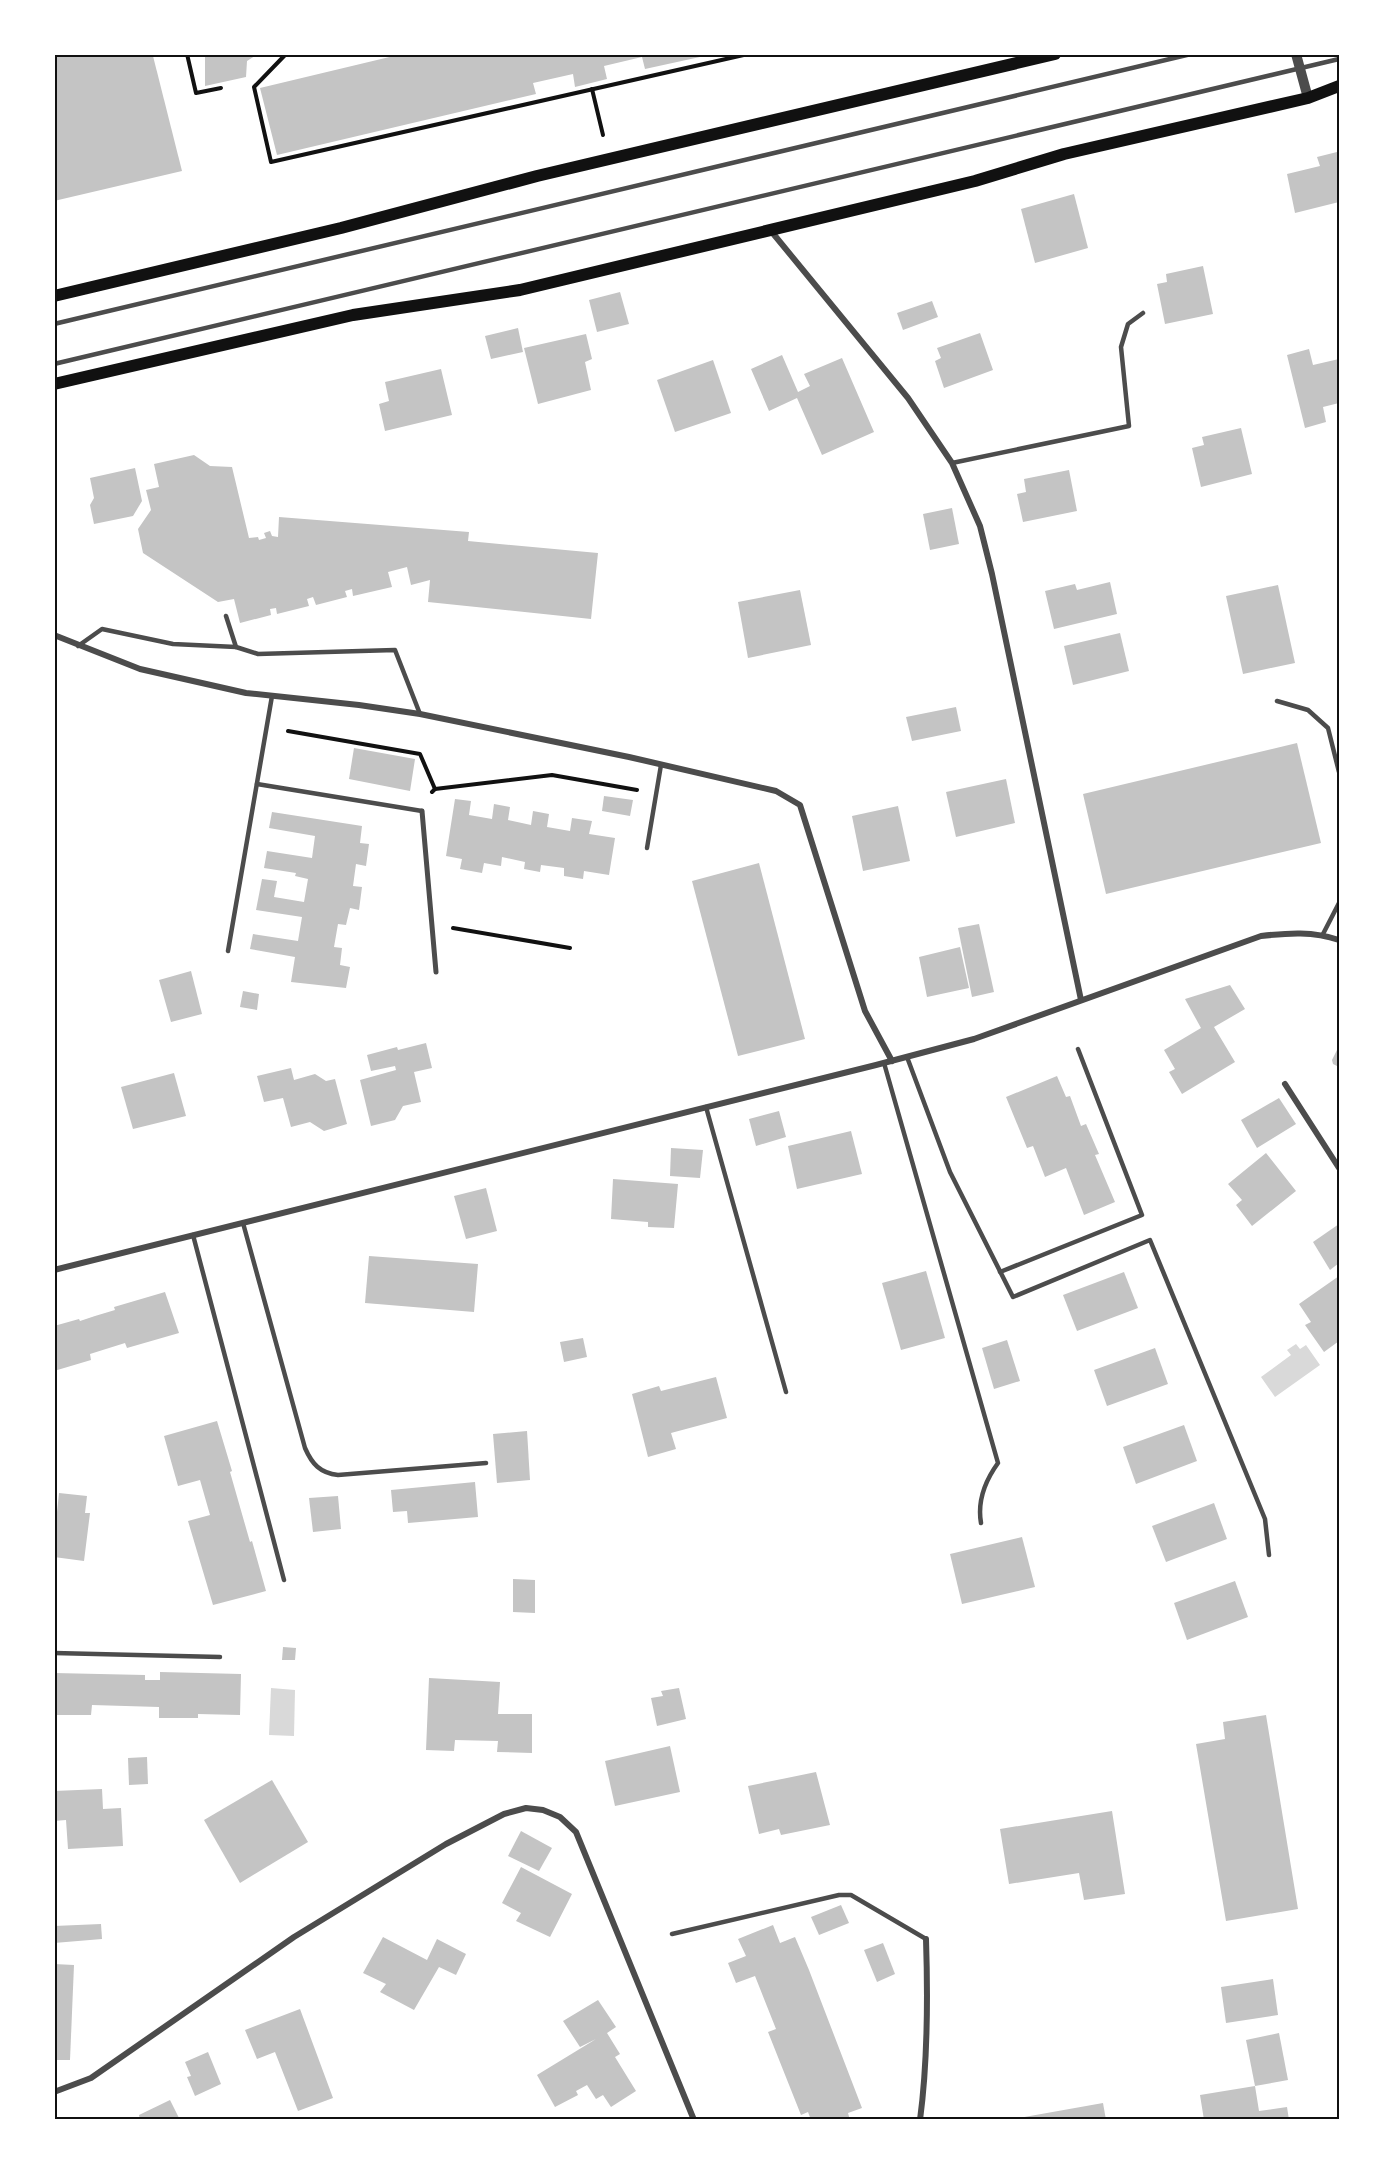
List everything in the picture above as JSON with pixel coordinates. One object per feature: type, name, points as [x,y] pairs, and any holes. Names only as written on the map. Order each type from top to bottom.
[{"type":"main road","points":[[54,296],[352,225],[537,176],[1055,54]]},
{"type":"main road","points":[[54,384],[353,315],[520,290],[975,182],[1064,154],[1308,98],[1339,86]]},
{"type":"street","points":[[1296,54],[1308,98]]},
{"type":"street","points":[[770,230],[908,398],[952,463],[980,526],[1081,1000]]},
{"type":"street","points":[[54,635],[140,669],[246,693],[420,714],[662,765],[776,792],[800,805],[865,1011],[892,1061]]},
{"type":"street","points":[[422,811],[436,972]]},
{"type":"street","points":[[54,1270],[974,1039],[1261,936],[1297,933],[1323,934],[1339,939]]},
{"type":"street","points":[[1285,1084],[1339,1168]]},
{"type":"street","points":[[54,2092],[91,2078],[294,1937],[446,1844],[504,1814],[526,1808],[543,1810],[560,1817],[576,1833],[694,2120]]},
{"type":"street","points":[[921,2120],[925,2084],[928,2005],[926,1939]]},
{"type":"lane","points":[[54,324],[1191,54]]},
{"type":"lane","points":[[54,364],[1339,59]]},
{"type":"lane","points":[[952,463],[1130,426],[1121,347],[1128,324],[1143,313]]},
{"type":"lane","points":[[226,616],[236,647]]},
{"type":"lane","points":[[78,646],[102,629],[173,644],[236,647],[258,654],[394,650],[420,714]]},
{"type":"lane","points":[[228,951],[272,696]]},
{"type":"lane","points":[[1277,701],[1308,710],[1328,728],[1339,772]]},
{"type":"lane","points":[[647,848],[662,765]]},
{"type":"lane","points":[[257,784],[422,811]]},
{"type":"lane","points":[[1323,934],[1339,903]]},
{"type":"lane","points":[[1000,1272],[1143,1215],[1078,1048]]},
{"type":"lane","points":[[907,1056],[950,1172],[1013,1297],[1150,1240],[1265,1519],[1269,1555]]},
{"type":"lane","points":[[884,1063],[998,1463],[986,1480],[980,1506],[981,1523]]},
{"type":"lane","points":[[706,1107],[786,1392]]},
{"type":"lane","points":[[243,1223],[305,1448],[311,1462],[329,1474],[338,1475],[486,1462]]},
{"type":"lane","points":[[193,1235],[284,1580]]},
{"type":"lane","points":[[54,1653],[220,1657]]},
{"type":"lane","points":[[672,1934],[839,1895],[851,1895],[926,1939]]},
{"type":"path","points":[[187,54],[196,93],[221,88]]},
{"type":"path","points":[[286,54],[254,87],[271,162],[748,54]]},
{"type":"path","points":[[592,90],[605,141]]},
{"type":"path","points":[[266,728],[420,754],[435,789]]},
{"type":"path","points":[[435,789],[552,776],[657,794]]},
{"type":"path","points":[[422,811],[435,789]]},
{"type":"path","points":[[432,924],[570,948]]},
{"type":"shaded area","points":[[1296,1344],[1300,1349],[1306,1345],[1320,1365],[1275,1397],[1261,1377],[1291,1355],[1287,1350]]},
{"type":"shaded area","points":[[271,1688],[295,1690],[294,1736],[269,1735]]},
{"type":"building","points":[[54,54],[150,54],[153,56],[182,171],[54,201]]},
{"type":"building","points":[[205,54],[258,54],[247,61],[246,77],[205,86]]},
{"type":"building","points":[[402,54],[709,55],[645,69],[642,57],[604,66],[607,79],[575,87],[573,74],[533,83],[536,94],[277,155],[260,88]]},
{"type":"building","points":[[1337,152],[1339,202],[1295,213],[1287,174],[1320,166],[1317,157]]},
{"type":"building","points":[[1074,194],[1088,248],[1035,263],[1021,209]]},
{"type":"building","points":[[1203,266],[1213,314],[1165,324],[1157,284],[1167,282],[1166,274]]},
{"type":"building","points":[[620,292],[629,324],[597,332],[589,300]]},
{"type":"building","points":[[932,301],[938,317],[903,330],[897,313]]},
{"type":"building","points":[[518,328],[523,352],[491,359],[485,336]]},
{"type":"building","points":[[980,333],[993,370],[944,388],[935,361],[941,358],[937,348]]},
{"type":"building","points":[[586,334],[592,359],[585,362],[591,390],[538,404],[524,348]]},
{"type":"building","points":[[1309,349],[1313,365],[1339,359],[1339,403],[1323,407],[1326,422],[1305,428],[1287,355]]},
{"type":"building","points":[[782,355],[798,392],[810,386],[804,374],[842,358],[874,432],[822,455],[797,398],[769,411],[751,369]]},
{"type":"building","points":[[713,360],[731,413],[675,432],[657,380]]},
{"type":"building","points":[[441,369],[452,415],[385,431],[379,404],[389,401],[385,382]]},
{"type":"building","points":[[1241,428],[1252,474],[1201,487],[1192,448],[1204,445],[1202,437]]},
{"type":"building","points":[[194,455],[210,466],[232,467],[249,538],[258,537],[259,540],[266,538],[264,533],[270,531],[272,536],[278,537],[279,517],[469,532],[468,541],[598,553],[591,619],[428,602],[430,580],[411,585],[407,567],[388,572],[392,587],[353,596],[352,589],[345,591],[347,597],[316,605],[313,597],[307,599],[309,606],[277,614],[276,608],[270,609],[271,615],[240,623],[234,599],[218,602],[143,553],[138,529],[151,510],[146,490],[159,487],[154,464]]},
{"type":"building","points":[[135,468],[142,501],[133,516],[94,524],[90,505],[94,498],[90,478]]},
{"type":"building","points":[[1069,470],[1077,511],[1023,522],[1017,494],[1026,492],[1024,479]]},
{"type":"building","points":[[952,508],[959,544],[930,550],[923,514]]},
{"type":"building","points":[[1110,582],[1117,614],[1054,629],[1045,591],[1075,584],[1077,590]]},
{"type":"building","points":[[1278,585],[1295,663],[1243,674],[1226,596]]},
{"type":"building","points":[[800,590],[811,645],[748,658],[738,602]]},
{"type":"building","points":[[1120,633],[1129,671],[1073,685],[1064,646]]},
{"type":"building","points":[[956,707],[961,731],[912,741],[906,717]]},
{"type":"building","points":[[1297,743],[1321,843],[1106,894],[1083,794]]},
{"type":"building","points":[[354,748],[415,759],[410,791],[349,779]]},
{"type":"building","points":[[1006,779],[1015,823],[956,837],[946,792]]},
{"type":"building","points":[[604,796],[633,800],[630,816],[602,811]]},
{"type":"building","points":[[455,799],[471,801],[469,815],[492,819],[494,804],[510,807],[508,820],[531,825],[533,811],[549,814],[547,827],[570,831],[572,818],[592,821],[589,834],[615,838],[609,875],[584,871],[583,879],[564,876],[564,868],[541,865],[540,872],[524,869],[525,862],[502,857],[501,866],[484,863],[482,873],[460,869],[462,859],[446,856]]},
{"type":"building","points":[[898,806],[910,861],[863,871],[852,816]]},
{"type":"building","points":[[272,812],[362,826],[360,843],[369,844],[366,866],[356,864],[353,886],[362,887],[359,910],[350,908],[346,925],[338,924],[334,947],[342,948],[340,965],[350,967],[346,988],[291,982],[295,957],[250,949],[253,934],[298,941],[302,917],[256,910],[262,879],[277,881],[274,897],[304,902],[308,879],[295,876],[296,873],[264,868],[267,851],[312,858],[315,836],[269,828]]},
{"type":"building","points":[[759,863],[805,1039],[738,1056],[692,881]]},
{"type":"building","points":[[979,924],[994,992],[972,997],[958,928]]},
{"type":"building","points":[[960,947],[969,988],[927,997],[919,957]]},
{"type":"building","points":[[191,971],[202,1014],[171,1022],[159,980]]},
{"type":"building","points":[[1230,985],[1245,1009],[1214,1027],[1235,1062],[1182,1094],[1169,1072],[1175,1069],[1164,1050],[1201,1028],[1185,999]]},
{"type":"building","points":[[243,991],[259,994],[257,1010],[240,1007]]},
{"type":"building","points":[[426,1043],[432,1068],[414,1072],[421,1102],[403,1106],[395,1120],[371,1126],[360,1080],[396,1070],[395,1066],[371,1071],[367,1055],[397,1047],[398,1050]]},
{"type":"building","points":[[1339,1046],[1339,1067],[1333,1064],[1332,1060]]},
{"type":"building","points":[[291,1068],[294,1080],[315,1074],[326,1081],[335,1079],[347,1124],[324,1131],[310,1122],[291,1127],[283,1098],[264,1102],[257,1076]]},
{"type":"building","points":[[174,1073],[186,1116],[133,1129],[121,1087]]},
{"type":"building","points":[[1057,1076],[1066,1097],[1070,1096],[1081,1126],[1086,1124],[1099,1154],[1095,1155],[1115,1202],[1084,1215],[1066,1168],[1045,1177],[1033,1146],[1027,1148],[1006,1097]]},
{"type":"building","points":[[1279,1098],[1296,1124],[1257,1148],[1241,1120]]},
{"type":"building","points":[[779,1111],[786,1137],[756,1146],[749,1119]]},
{"type":"building","points":[[851,1131],[862,1174],[797,1189],[788,1146]]},
{"type":"building","points":[[671,1148],[703,1150],[700,1178],[670,1176]]},
{"type":"building","points":[[1266,1153],[1296,1191],[1252,1226],[1236,1205],[1242,1200],[1228,1184]]},
{"type":"building","points":[[613,1179],[678,1184],[674,1228],[648,1227],[648,1222],[611,1219]]},
{"type":"building","points":[[486,1188],[497,1231],[466,1239],[454,1196]]},
{"type":"building","points":[[1339,1224],[1339,1263],[1330,1270],[1313,1242]]},
{"type":"building","points":[[369,1256],[478,1264],[474,1312],[365,1303]]},
{"type":"building","points":[[926,1271],[945,1338],[901,1350],[882,1283]]},
{"type":"building","points":[[1124,1272],[1138,1308],[1077,1331],[1063,1295]]},
{"type":"building","points":[[1339,1276],[1339,1341],[1324,1352],[1305,1325],[1311,1322],[1299,1304]]},
{"type":"building","points":[[165,1292],[179,1333],[127,1348],[125,1343],[90,1354],[91,1360],[54,1371],[54,1326],[79,1319],[80,1321],[115,1310],[114,1307]]},
{"type":"building","points":[[583,1338],[587,1357],[564,1362],[560,1342]]},
{"type":"building","points":[[1007,1340],[1020,1381],[994,1389],[982,1348]]},
{"type":"building","points":[[1155,1348],[1168,1384],[1107,1406],[1094,1370]]},
{"type":"building","points":[[716,1377],[727,1418],[671,1433],[676,1449],[648,1457],[632,1394],[659,1386],[661,1391]]},
{"type":"building","points":[[217,1421],[250,1542],[252,1541],[266,1591],[213,1605],[188,1521],[210,1515],[200,1480],[178,1486],[164,1436]]},
{"type":"building","points":[[1184,1425],[1197,1461],[1136,1484],[1123,1447]]},
{"type":"building","points":[[527,1431],[530,1480],[497,1483],[493,1434]]},
{"type":"building","points":[[475,1482],[478,1517],[408,1523],[407,1511],[393,1512],[391,1490]]},
{"type":"building","points":[[59,1493],[87,1496],[85,1513],[90,1513],[84,1561],[54,1557],[54,1511],[57,1512]]},
{"type":"building","points":[[338,1496],[341,1529],[313,1532],[309,1498]]},
{"type":"building","points":[[1214,1503],[1227,1539],[1166,1562],[1152,1526]]},
{"type":"building","points":[[1022,1537],[1035,1587],[962,1604],[950,1554]]},
{"type":"building","points":[[513,1579],[535,1580],[535,1613],[513,1612]]},
{"type":"building","points":[[1235,1581],[1248,1617],[1187,1640],[1174,1603]]},
{"type":"building","points":[[283,1647],[296,1648],[295,1660],[282,1660]]},
{"type":"building","points":[[160,1672],[241,1674],[240,1715],[198,1714],[198,1718],[159,1718],[159,1707],[92,1705],[91,1715],[54,1715],[54,1673],[145,1675],[145,1680],[160,1680]]},
{"type":"building","points":[[429,1678],[500,1682],[498,1714],[532,1714],[532,1753],[497,1752],[498,1741],[455,1740],[454,1751],[426,1750]]},
{"type":"building","points":[[679,1688],[686,1719],[657,1726],[651,1698],[663,1696],[661,1691]]},
{"type":"building","points":[[1266,1715],[1298,1909],[1226,1921],[1196,1744],[1225,1739],[1223,1722]]},
{"type":"building","points":[[670,1746],[680,1792],[615,1806],[605,1761]]},
{"type":"building","points":[[147,1757],[148,1784],[129,1785],[128,1758]]},
{"type":"building","points":[[816,1772],[830,1825],[781,1835],[779,1829],[759,1834],[748,1786]]},
{"type":"building","points":[[272,1780],[308,1842],[240,1883],[204,1820]]},
{"type":"building","points":[[102,1789],[103,1809],[121,1808],[123,1846],[68,1849],[66,1820],[54,1821],[54,1791]]},
{"type":"building","points":[[1112,1811],[1125,1894],[1084,1900],[1079,1873],[1009,1884],[1000,1829]]},
{"type":"building","points":[[521,1831],[552,1848],[539,1871],[508,1856]]},
{"type":"building","points":[[521,1867],[572,1894],[550,1937],[516,1921],[521,1913],[502,1903]]},
{"type":"building","points":[[841,1905],[849,1923],[819,1935],[811,1917]]},
{"type":"building","points":[[101,1924],[102,1939],[54,1943],[54,1926]]},
{"type":"building","points":[[773,1925],[780,1943],[795,1937],[809,1970],[862,2108],[848,2113],[850,2120],[811,2120],[808,2112],[801,2115],[768,2032],[776,2029],[755,1976],[736,1983],[728,1963],[746,1956],[738,1939]]},
{"type":"building","points":[[383,1937],[427,1960],[437,1939],[466,1954],[456,1975],[439,1967],[414,2010],[380,1992],[386,1984],[363,1973]]},
{"type":"building","points":[[883,1943],[895,1974],[877,1982],[864,1950]]},
{"type":"building","points":[[54,1964],[74,1965],[70,2060],[54,2060]]},
{"type":"building","points":[[1273,1979],[1278,2015],[1226,2023],[1221,1987]]},
{"type":"building","points":[[598,2000],[616,2027],[607,2033],[620,2054],[615,2057],[636,2091],[611,2107],[603,2095],[596,2099],[587,2085],[576,2091],[578,2095],[555,2107],[537,2075],[596,2039],[580,2047],[563,2021]]},
{"type":"building","points":[[300,2009],[333,2098],[298,2111],[275,2052],[257,2059],[245,2030]]},
{"type":"building","points":[[1279,2033],[1288,2080],[1255,2086],[1246,2040]]},
{"type":"building","points":[[208,2052],[221,2084],[195,2096],[187,2077],[191,2076],[185,2062]]},
{"type":"building","points":[[1255,2086],[1259,2111],[1287,2107],[1289,2120],[1204,2120],[1200,2095]]},
{"type":"building","points":[[170,2100],[180,2120],[140,2120],[139,2115]]},
{"type":"building","points":[[1103,2103],[1106,2120],[1013,2120],[1013,2119]]}]
